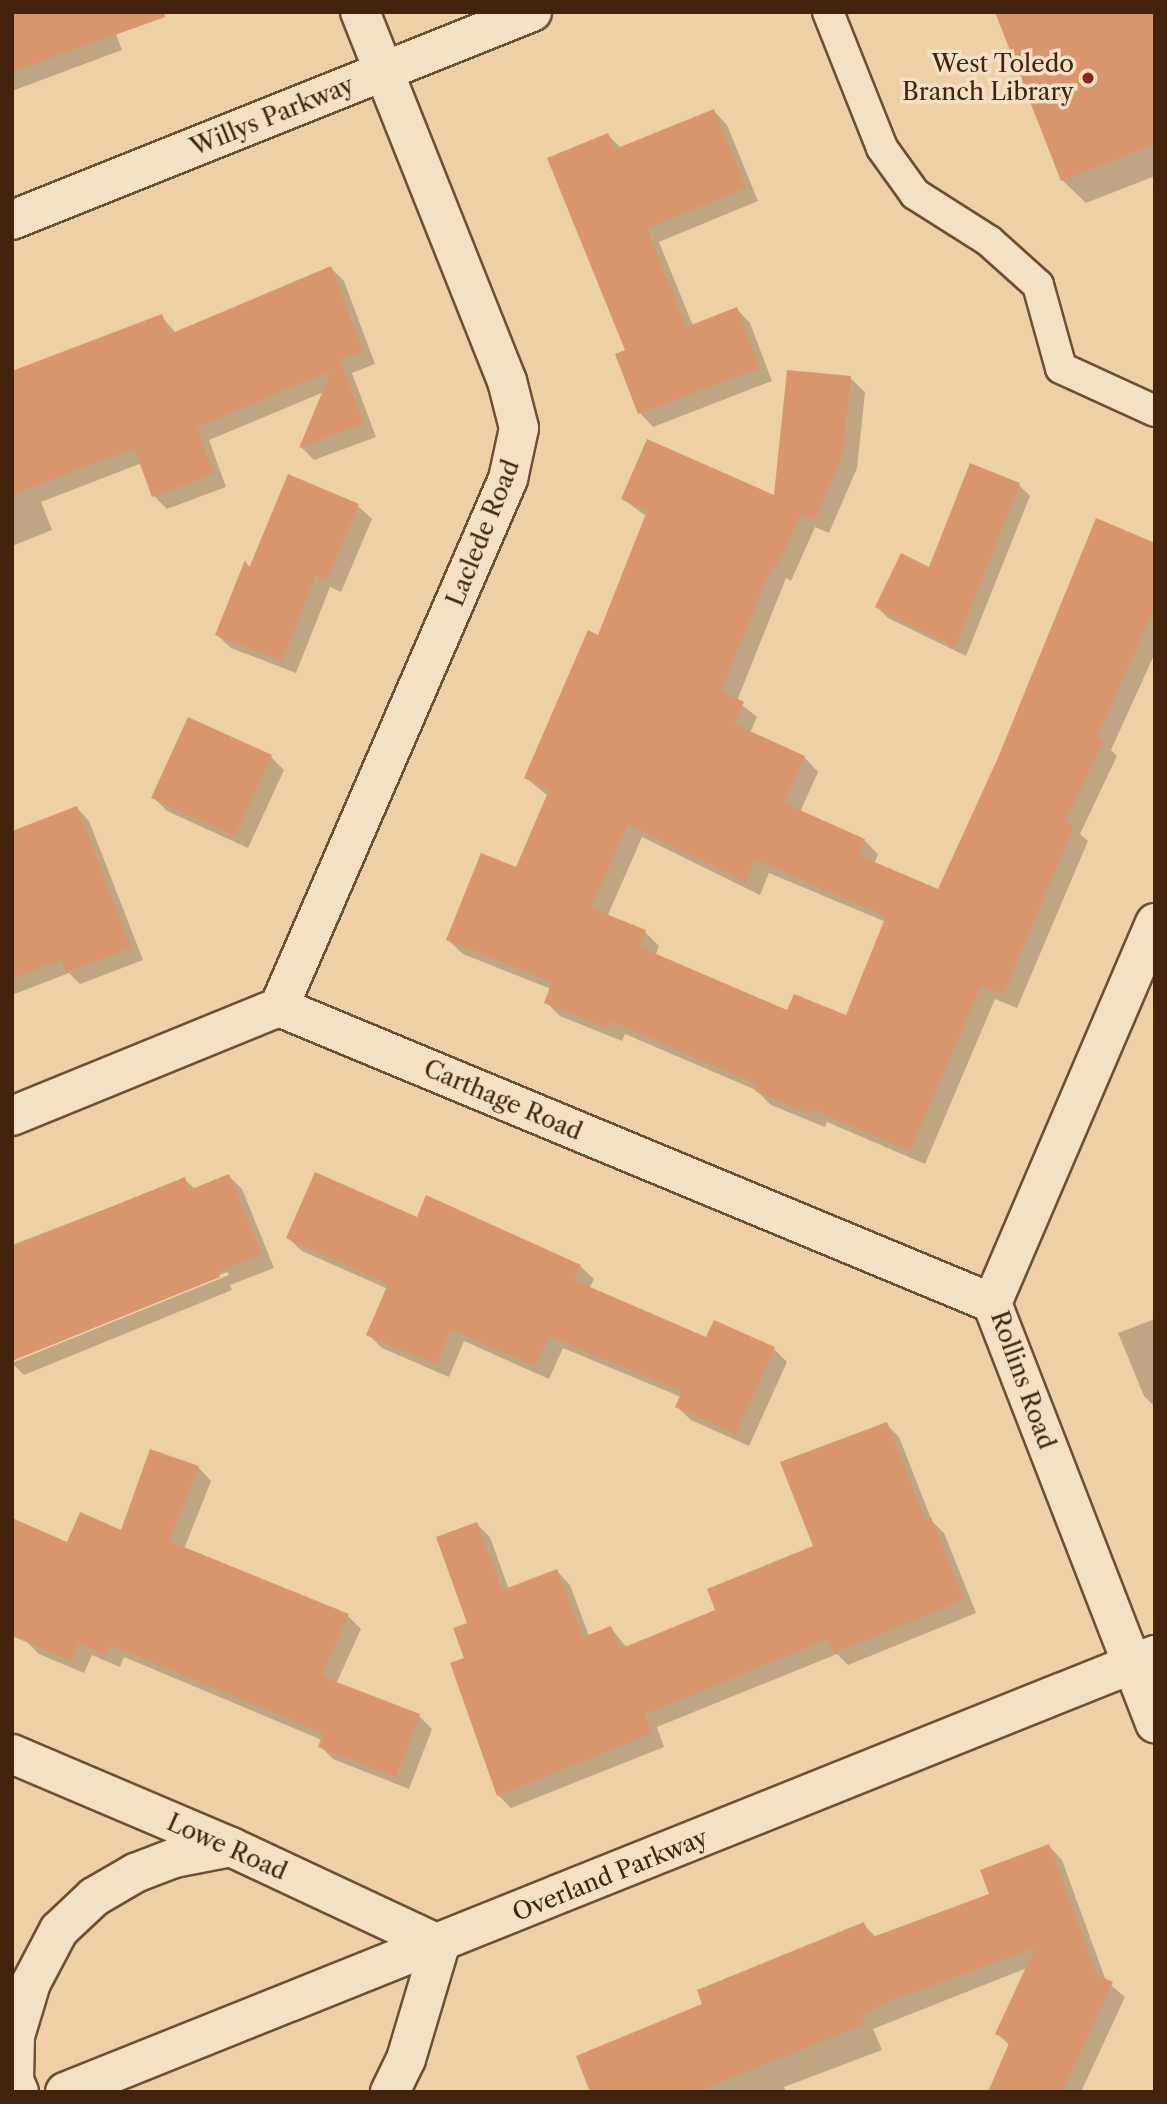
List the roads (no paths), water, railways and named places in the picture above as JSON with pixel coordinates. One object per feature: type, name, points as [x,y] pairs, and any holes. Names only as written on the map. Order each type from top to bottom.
[{"type":"street","name":"Laclede Road","points":[[279,1007],[503,492],[517,447],[519,428],[511,393],[360,12]]},
{"type":"street","name":"Willys Parkway","points":[[12,219],[532,12]]},
{"type":"street","name":"Rollins Road","points":[[1155,923],[992,1303],[1143,1660],[1155,1724]]},
{"type":"street","points":[[12,1116],[279,1007]]},
{"type":"street","name":"Carthage Road","points":[[279,1007],[992,1303]]},
{"type":"street","name":"Overland Parkway","points":[[65,2092],[440,1945],[1143,1660]]},
{"type":"street","name":"Lowe Road","points":[[12,1754],[231,1847],[440,1945]]},
{"type":"street","points":[[19,2092],[14,2080],[15,2036],[31,1983],[59,1930],[94,1897],[135,1872],[174,1858],[231,1847]]},
{"type":"street","points":[[390,2092],[406,2059],[440,1945]]},
{"type":"lane","points":[[828,12],[882,148],[915,194],[989,241],[1038,285],[1061,368],[1155,411]]},
{"type":"place","name":"West Toledo Branch Library","points":[[1088,78]]}]
